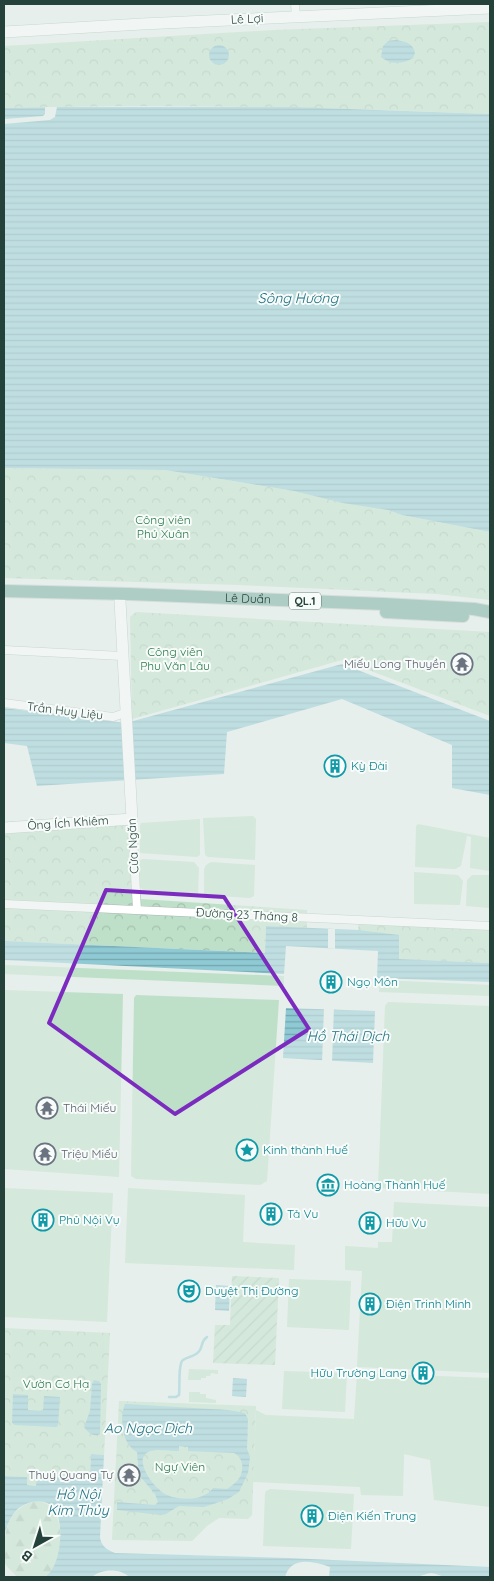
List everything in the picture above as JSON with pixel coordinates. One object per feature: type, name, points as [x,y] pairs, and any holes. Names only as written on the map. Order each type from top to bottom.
[{"type":"main road","name":"Lê Lợi","points":[[4,32],[296,17],[443,7],[490,8]]},
{"type":"main road","name":"Lê Duẩn","points":[[4,591],[466,616],[490,620]]},
{"type":"main road","name":"Lê Duẩn","points":[[4,599],[120,597],[434,606],[490,612]]},
{"type":"main road","points":[[120,597],[125,716]]},
{"type":"main road","name":"Cửa Ngăn","points":[[125,716],[132,819]]},
{"type":"main road","name":"Ông Ích Khiêm","points":[[4,828],[132,819]]},
{"type":"street","points":[[295,4],[296,17]]},
{"type":"street","points":[[4,650],[122,656]]},
{"type":"street","name":"Trần Huy Liệu","points":[[4,703],[113,717],[125,716]]},
{"type":"street","name":"Cửa Ngăn","points":[[132,819],[137,910]]},
{"type":"street","name":"Đường 23 Tháng 8","points":[[4,904],[490,926]]},
{"type":"highlighted area","points":[[106,890],[224,897],[309,1029],[175,1114],[49,1023]]},
{"type":"green space","points":[[490,22],[490,114],[247,107],[4,108],[4,46],[274,30]]},
{"type":"green space","name":"Công viên Phú Xuân","points":[[4,468],[165,470],[294,491],[490,532],[490,600],[437,594],[240,585],[4,578]]},
{"type":"green space","name":"Công viên Phu Văn Lâu","points":[[136,612],[490,632],[490,716],[342,660],[132,719],[130,617]]},
{"type":"green space","points":[[137,813],[138,895],[141,899],[307,910],[307,928],[266,926],[265,953],[4,941],[4,822]]},
{"type":"green space","points":[[253,816],[256,819],[255,860],[208,857],[205,855],[203,818]]},
{"type":"green space","points":[[200,819],[200,855],[197,857],[140,853],[141,823]]},
{"type":"green space","points":[[418,824],[490,838],[490,871],[470,868],[471,837],[467,836],[461,866],[455,869],[415,867],[416,826]]},
{"type":"green space","points":[[143,859],[194,862],[199,868],[198,894],[144,891],[140,887],[138,861]]},
{"type":"green space","points":[[211,862],[255,865],[254,896],[250,898],[205,895],[204,869]]},
{"type":"green space","points":[[414,872],[458,875],[463,881],[460,905],[414,904]]},
{"type":"green space","points":[[472,875],[490,875],[490,908],[466,906],[467,880]]},
{"type":"green space","points":[[359,920],[490,926],[490,963],[398,959],[358,930]]},
{"type":"green space","points":[[4,965],[284,976],[284,986],[4,974]]},
{"type":"green space","points":[[380,980],[490,985],[490,996],[379,992]]},
{"type":"green space","points":[[4,990],[123,994],[119,1177],[4,1169]]},
{"type":"green space","points":[[136,995],[279,1000],[267,1181],[260,1185],[136,1179],[131,1176],[134,998]]},
{"type":"green space","points":[[388,1002],[490,1006],[490,1194],[378,1188],[385,1006]]},
{"type":"green space","points":[[4,1188],[113,1193],[107,1322],[4,1317]]},
{"type":"green space","points":[[128,1188],[245,1195],[243,1242],[295,1245],[294,1270],[125,1263]]},
{"type":"green space","points":[[394,1202],[490,1207],[490,1373],[357,1367],[362,1271],[345,1270],[345,1246],[378,1248],[378,1242],[392,1242]]},
{"type":"green space","points":[[232,1276],[279,1278],[275,1365],[213,1363],[215,1325],[230,1325]]},
{"type":"green space","points":[[289,1279],[351,1281],[349,1330],[287,1327]]},
{"type":"green space","name":"Vườn Cơ Hạ","points":[[4,1328],[110,1333],[104,1455],[91,1454],[90,1477],[88,1479],[38,1476],[37,1486],[27,1485],[27,1477],[4,1476]]},
{"type":"green space","points":[[189,1369],[218,1370],[218,1374],[211,1373],[210,1376],[201,1378],[201,1380],[188,1380]]},
{"type":"green space","points":[[284,1371],[347,1373],[345,1412],[282,1409]]},
{"type":"green space","points":[[357,1373],[490,1378],[490,1507],[434,1500],[430,1460],[404,1454],[403,1496],[361,1495],[360,1487],[253,1482],[256,1410],[266,1415],[354,1419]]},
{"type":"green space","points":[[189,1392],[206,1394],[206,1398],[216,1400],[216,1403],[189,1402]]},
{"type":"green space","name":"Ngự Viên","points":[[119,1401],[256,1406],[252,1515],[248,1519],[219,1518],[207,1526],[192,1541],[112,1540]]},
{"type":"green space","points":[[270,1489],[354,1494],[351,1549],[263,1546],[265,1493]]},
{"type":"green space","points":[[36,1501],[47,1504],[55,1513],[59,1524],[60,1538],[56,1564],[51,1573],[45,1577],[17,1577],[4,1563],[8,1524],[18,1510]]},
{"type":"water","points":[[396,40],[411,45],[415,53],[413,58],[397,63],[381,57],[383,46],[388,41]]},
{"type":"water","points":[[219,45],[226,48],[229,55],[226,62],[219,65],[212,62],[209,55],[212,48]]},
{"type":"water","name":"Sông Hương","points":[[292,107],[490,114],[490,532],[402,515],[388,510],[343,503],[294,491],[165,470],[4,468],[4,108]]},
{"type":"water","points":[[342,664],[490,721],[490,795],[452,788],[452,745],[342,699],[227,732],[224,774],[37,786],[27,746],[4,743],[4,708],[126,723]]},
{"type":"water","points":[[266,926],[358,930],[399,935],[399,959],[490,963],[490,982],[377,978],[378,951],[286,946],[284,974],[4,960],[4,941],[265,953]]},
{"type":"water","name":"Hồ Thái Dịch","points":[[286,1008],[375,1011],[373,1063],[283,1058]]},
{"type":"water","points":[[216,1285],[230,1286],[229,1311],[215,1310]]},
{"type":"water","points":[[233,1378],[247,1379],[246,1397],[232,1396]]},
{"type":"water","points":[[94,1380],[99,1381],[101,1384],[100,1434],[93,1435],[84,1427],[90,1411]]},
{"type":"water","points":[[13,1394],[28,1395],[28,1410],[43,1411],[44,1396],[60,1397],[58,1426],[15,1425],[12,1423]]},
{"type":"water","name":"Ao Ngọc Dịch","points":[[125,1404],[228,1410],[245,1413],[248,1419],[247,1449],[250,1457],[248,1473],[239,1492],[228,1499],[204,1507],[179,1506],[161,1515],[117,1510],[117,1502],[155,1505],[158,1502],[155,1494],[139,1475],[137,1452],[128,1444],[123,1431],[123,1410]],"holes":[[[179,1446],[188,1447],[188,1451],[234,1453],[238,1455],[242,1462],[239,1478],[227,1489],[213,1488],[198,1498],[185,1499],[173,1497],[162,1492],[147,1475],[143,1462],[144,1456],[151,1451],[179,1451]]]},
{"type":"water","name":"Hồ Nội Kim Thủy","points":[[91,1454],[104,1455],[100,1537],[105,1547],[115,1553],[490,1567],[490,1577],[448,1578],[432,1573],[418,1577],[329,1577],[330,1567],[317,1563],[303,1562],[292,1566],[285,1577],[129,1577],[121,1572],[105,1571],[92,1577],[45,1577],[55,1565],[60,1546],[60,1527],[56,1511],[52,1506],[42,1502],[30,1502],[24,1505],[11,1518],[4,1537],[4,1476],[27,1477],[27,1485],[36,1486],[37,1476],[88,1479],[90,1477]]},
{"type":"pier","points":[[45,107],[57,107],[55,117],[50,120],[4,124],[4,119],[43,116],[45,114]]},
{"type":"pier","points":[[328,929],[335,929],[335,949],[328,948]]},
{"type":"pier","points":[[324,1007],[334,1007],[332,1063],[322,1063]]},
{"type":"waterway","points":[[169,1397],[179,1395],[181,1362],[198,1352],[207,1337]]},
{"type":"place","name":"Miếu Long Thuyền","points":[[462,664]]},
{"type":"place","name":"Kỳ Đài","points":[[335,766]]},
{"type":"place","name":"Ngọ Môn","points":[[331,982]]},
{"type":"place","name":"Thái Miếu","points":[[47,1108]]},
{"type":"place","name":"Kinh thành Huế","points":[[247,1150]]},
{"type":"place","name":"Triệu Miếu","points":[[45,1154]]},
{"type":"place","name":"Hoàng Thành Huế","points":[[328,1185]]},
{"type":"place","name":"Tả Vu","points":[[271,1214]]},
{"type":"place","name":"Phủ Nội Vụ","points":[[43,1220]]},
{"type":"place","name":"Hữu Vu","points":[[370,1223]]},
{"type":"place","name":"Duyệt Thị Đường","points":[[189,1291]]},
{"type":"place","name":"Điện Trinh Minh","points":[[370,1304]]},
{"type":"place","name":"Hữu Trường Lang","points":[[423,1373]]},
{"type":"place","name":"Thuý Quang Tự","points":[[129,1475]]},
{"type":"place","name":"Điện Kiến Trung","points":[[312,1516]]}]
